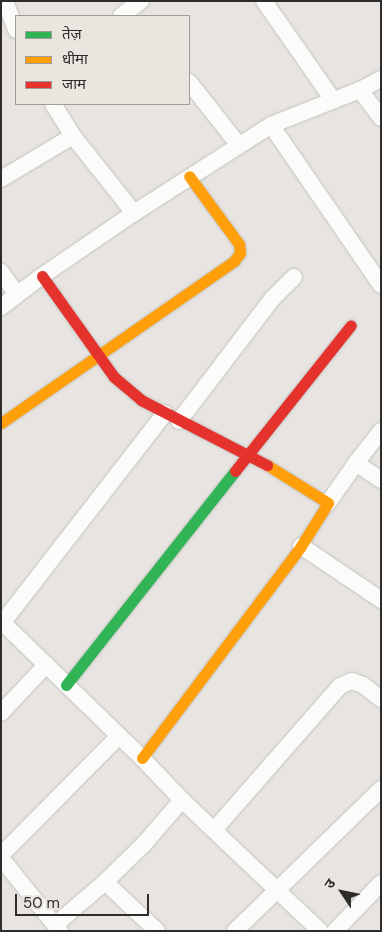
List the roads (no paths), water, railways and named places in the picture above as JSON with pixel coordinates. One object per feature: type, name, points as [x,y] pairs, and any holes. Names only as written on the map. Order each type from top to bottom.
[{"type":"street","points":[[264,1],[333,100]]},
{"type":"street","points":[[5,10],[15,28]]},
{"type":"street","points":[[1,307],[42,276],[238,144],[271,125],[360,90],[381,79]]},
{"type":"street","points":[[190,83],[238,144]]},
{"type":"street","points":[[360,90],[381,118]]},
{"type":"street","points":[[54,105],[72,136],[134,213]]},
{"type":"street","points":[[271,125],[381,285]]},
{"type":"street","points":[[1,178],[72,136]]},
{"type":"street","points":[[1,423],[234,261],[240,253],[239,244],[189,176]]},
{"type":"street","points":[[1,272],[17,295]]},
{"type":"street","points":[[42,276],[114,377],[141,400],[250,455],[328,503]]},
{"type":"street","points":[[294,277],[272,299],[172,417],[2,622],[118,737],[142,758],[182,800],[320,931]]},
{"type":"street","points":[[66,686],[351,325]]},
{"type":"street","points":[[142,758],[301,546],[328,503],[381,431]]},
{"type":"street","points":[[356,463],[381,480]]},
{"type":"street","points":[[301,546],[381,600]]},
{"type":"street","points":[[1,713],[46,665]]},
{"type":"street","points":[[214,830],[340,686],[352,681],[363,685],[381,699]]},
{"type":"street","points":[[118,737],[1,856],[58,928],[144,844],[182,800]]},
{"type":"street","points":[[235,931],[381,789]]},
{"type":"street","points":[[106,882],[157,931]]},
{"type":"street","points":[[335,931],[381,883]]}]
